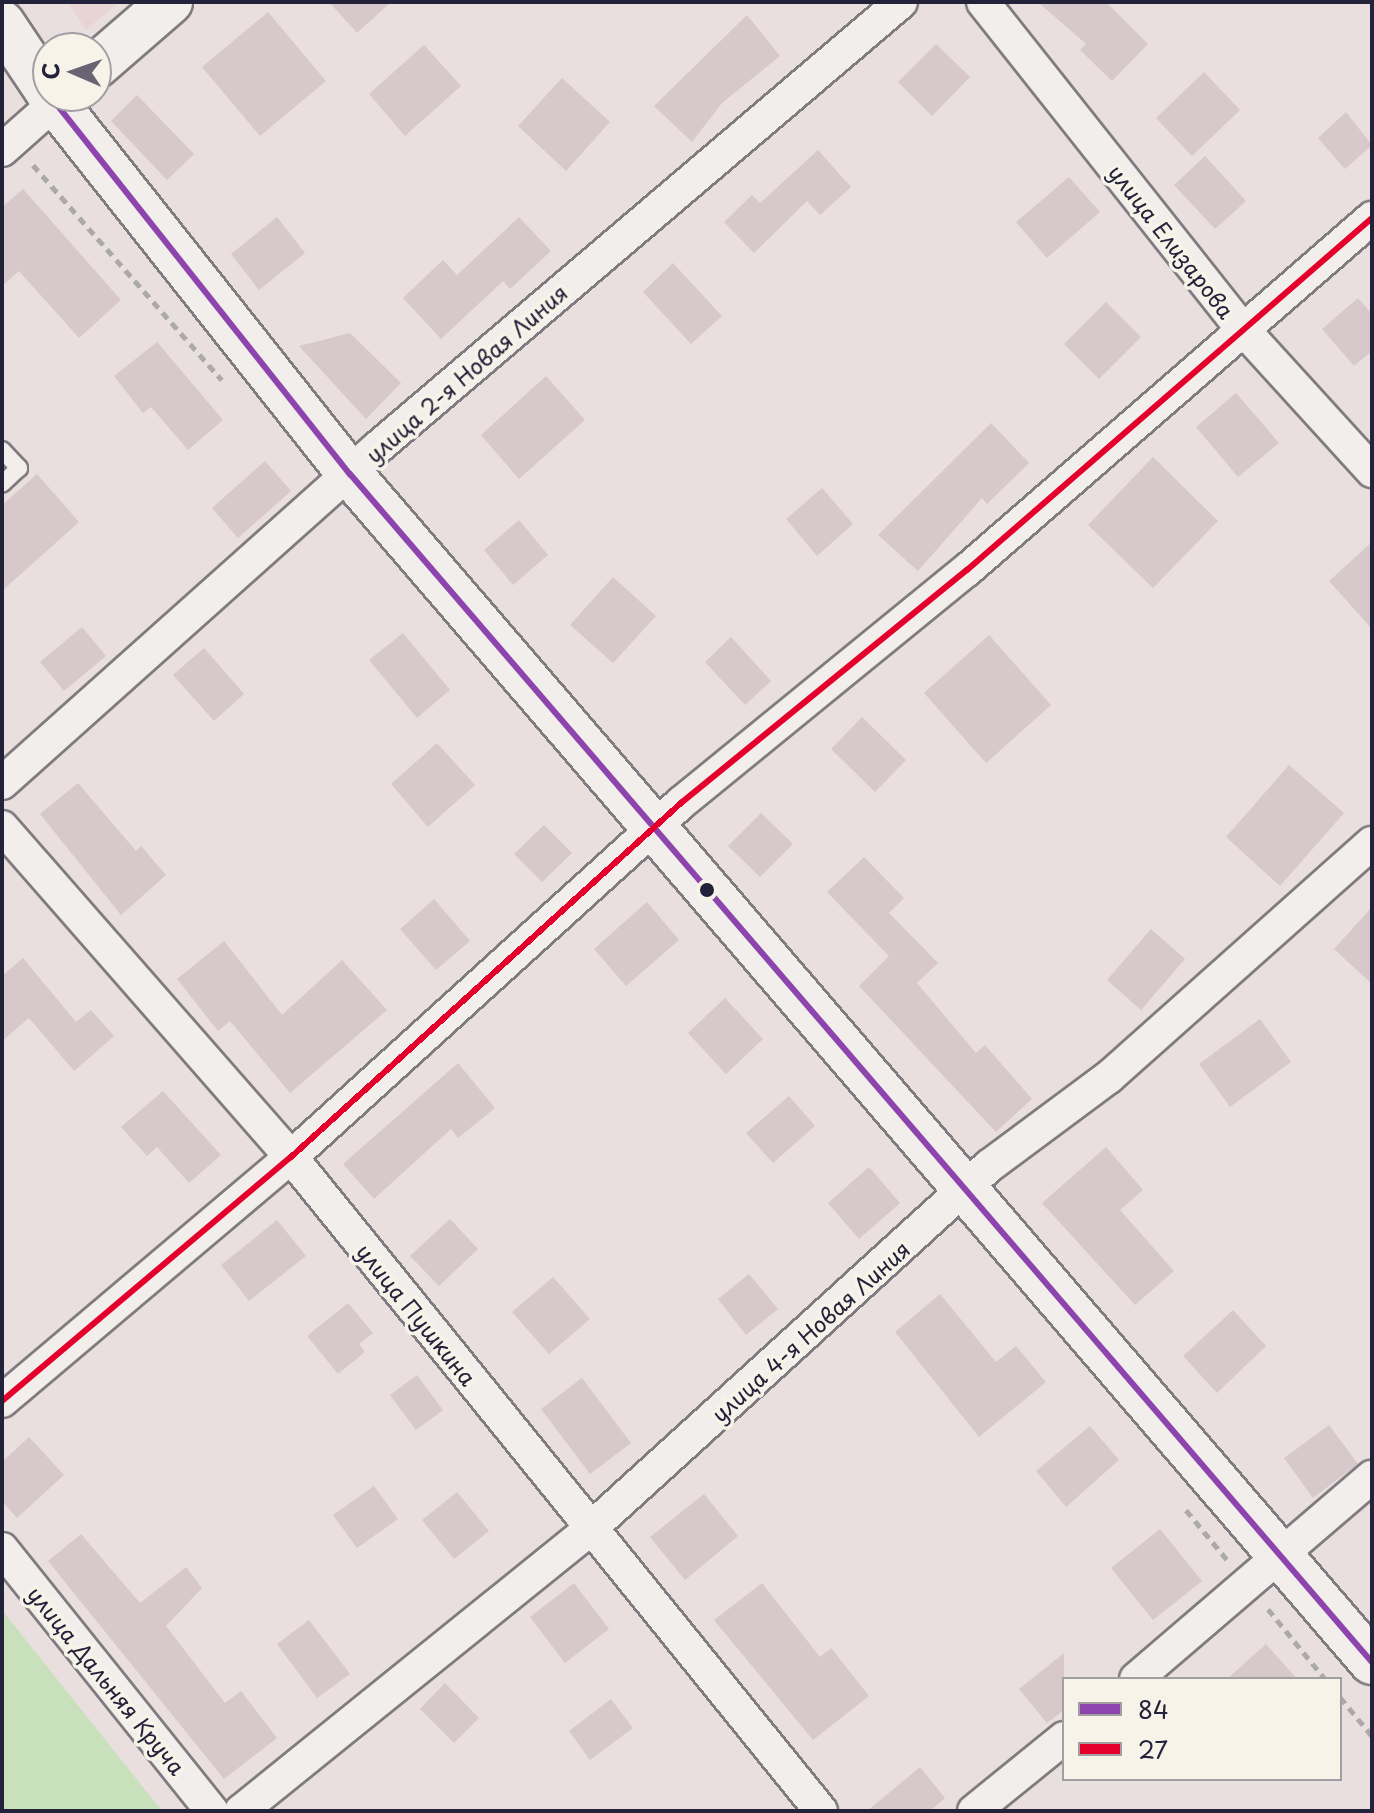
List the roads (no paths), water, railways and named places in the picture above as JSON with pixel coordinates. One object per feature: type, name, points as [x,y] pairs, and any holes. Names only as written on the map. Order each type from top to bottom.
[{"type":"main road","points":[[112,52],[170,2]]},
{"type":"main road","points":[[2,23],[32,66]]},
{"type":"main road","points":[[66,112],[350,474],[963,1192],[1286,1557],[1372,1662]]},
{"type":"street","name":"улица 2-я Новая Линия","points":[[2,783],[350,474],[901,2]]},
{"type":"street","name":"улица Елизарова","points":[[983,2],[1241,327],[1372,471]]},
{"type":"street","points":[[2,150],[39,112]]},
{"type":"street","points":[[2,1401],[291,1157],[655,828],[967,570],[1241,327],[1372,218]]},
{"type":"street","name":"улица Пушкина","points":[[2,827],[291,1157],[589,1530],[821,1811]]},
{"type":"street","name":"улица 4-я Новая Линия","points":[[241,1811],[589,1530],[963,1192],[1109,1077],[1372,843]]},
{"type":"street","points":[[1138,1677],[1286,1557],[1372,1477]]},
{"type":"street","name":"улица Дальняя Круча","points":[[2,1549],[212,1811]]},
{"type":"street","points":[[974,1811],[1062,1740]]},
{"type":"lane","points":[[2,450],[19,468],[2,484]]}]
